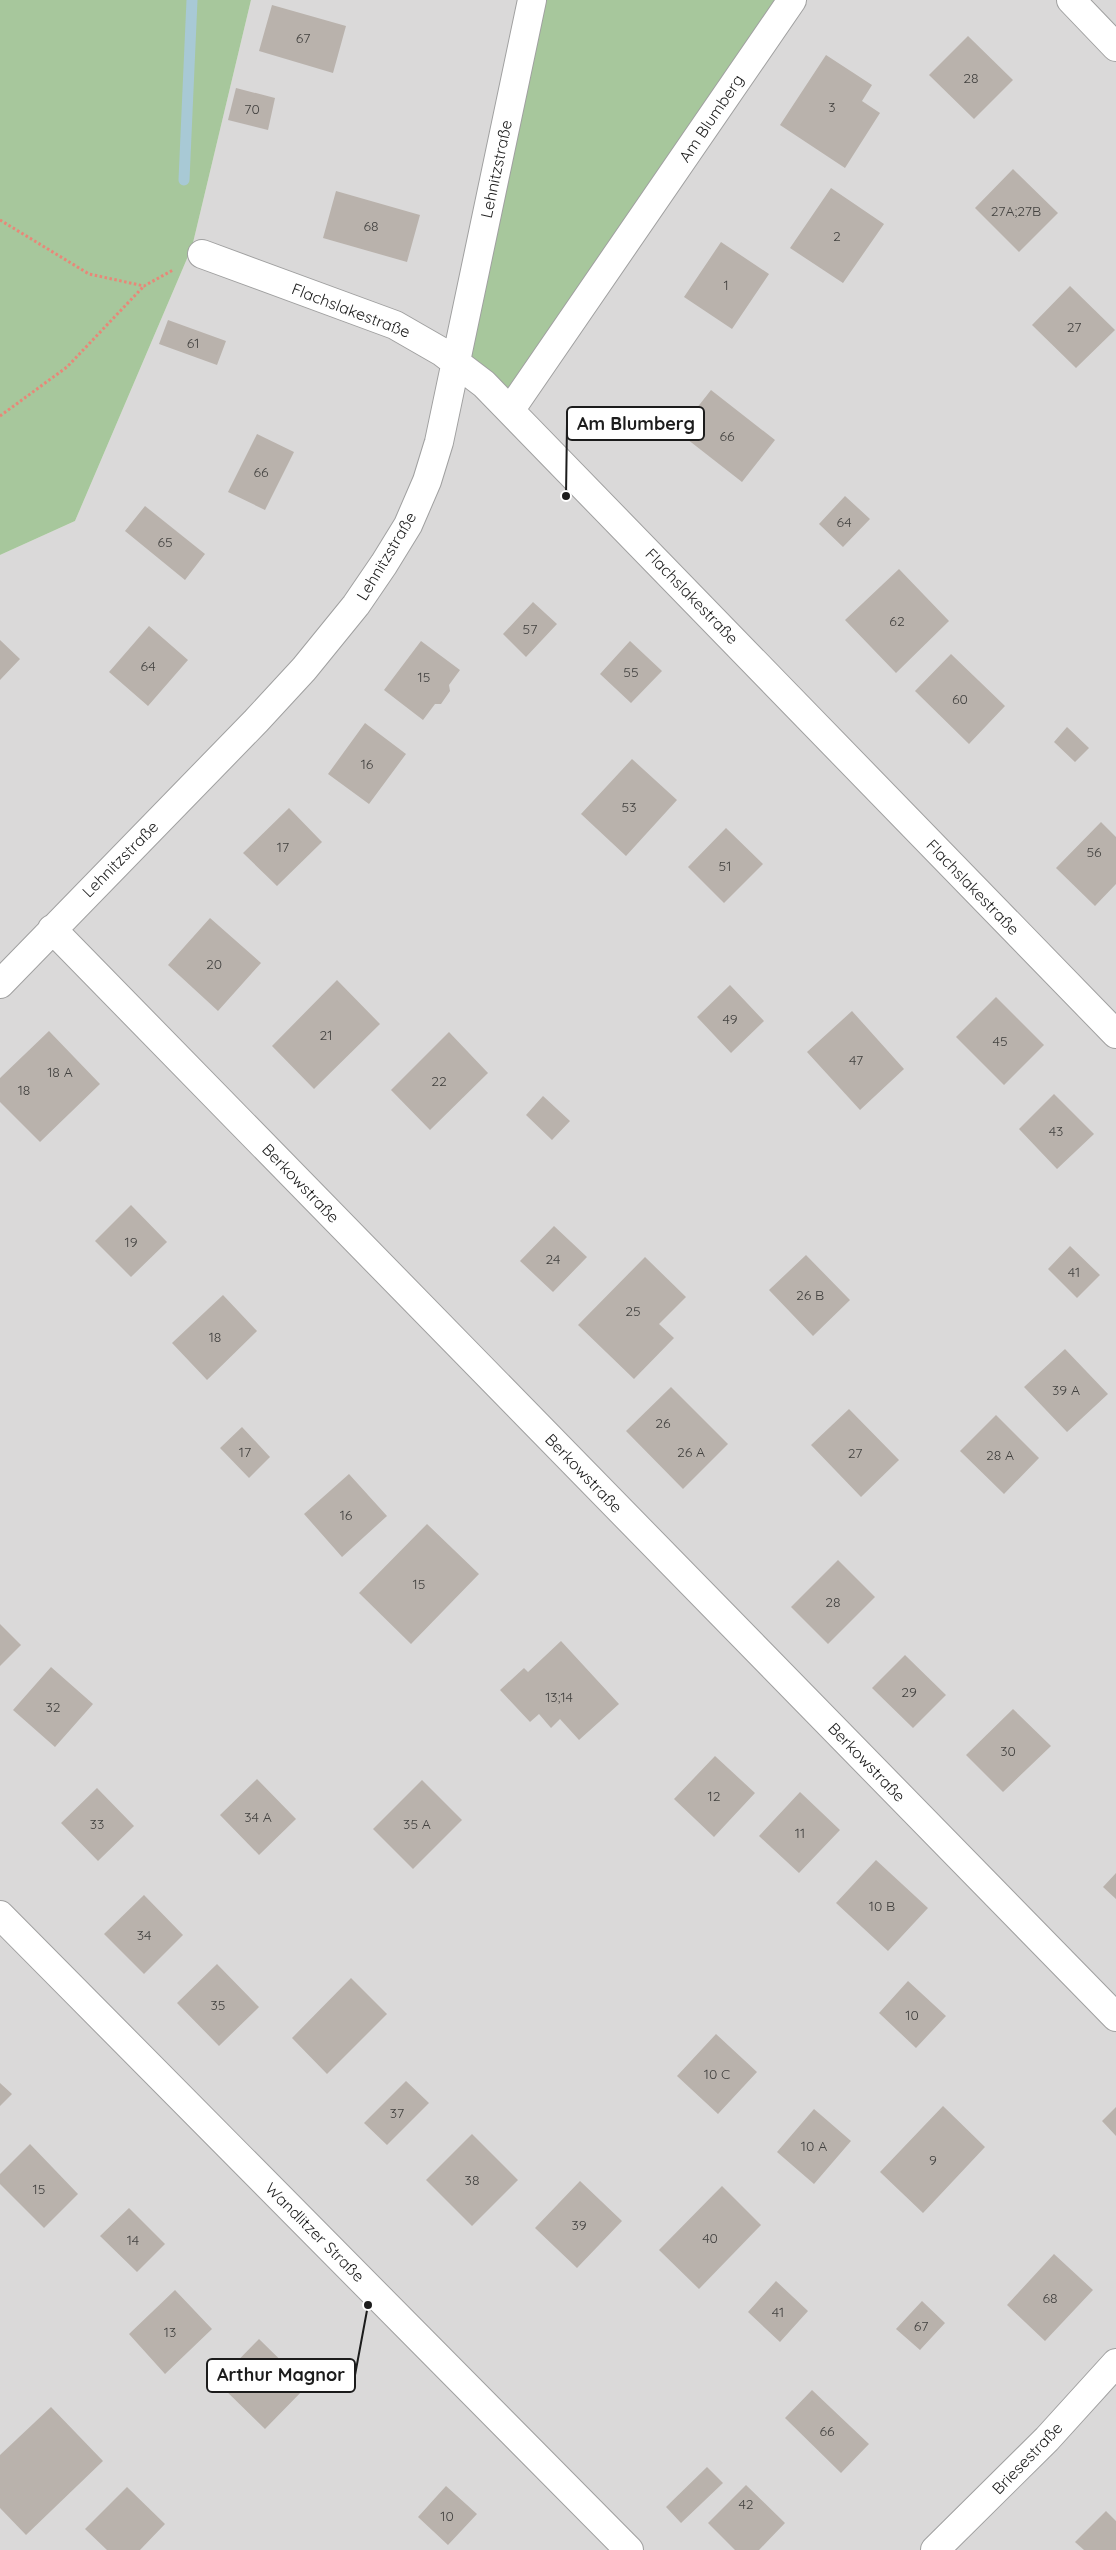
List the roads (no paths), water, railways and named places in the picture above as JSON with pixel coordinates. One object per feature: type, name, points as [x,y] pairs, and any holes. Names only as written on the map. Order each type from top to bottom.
[{"type":"street","name":"Lehnitzstraße","points":[[0,984],[256,722],[304,669],[373,580],[408,525],[427,481],[438,442],[532,0]]},
{"type":"street","name":"Am Blumberg","points":[[511,409],[792,0]]},
{"type":"street","points":[[1071,0],[1116,47]]},
{"type":"street","name":"Flachslakestraße","points":[[202,254],[395,325],[429,343],[455,361],[511,409],[1116,1034]]},
{"type":"street","name":"Berkowstraße","points":[[52,929],[1116,2017]]},
{"type":"street","name":"Wandlitzer Straße","points":[[0,1915],[630,2550]]},
{"type":"street","name":"Briesestraße","points":[[936,2550],[1047,2439],[1116,2363]]},
{"type":"waterway","points":[[184,180],[192,0]]},
{"type":"place","name":"Am Blumberg","points":[[566,496]]},
{"type":"place","name":"Arthur Magnor","points":[[368,2305]]}]
